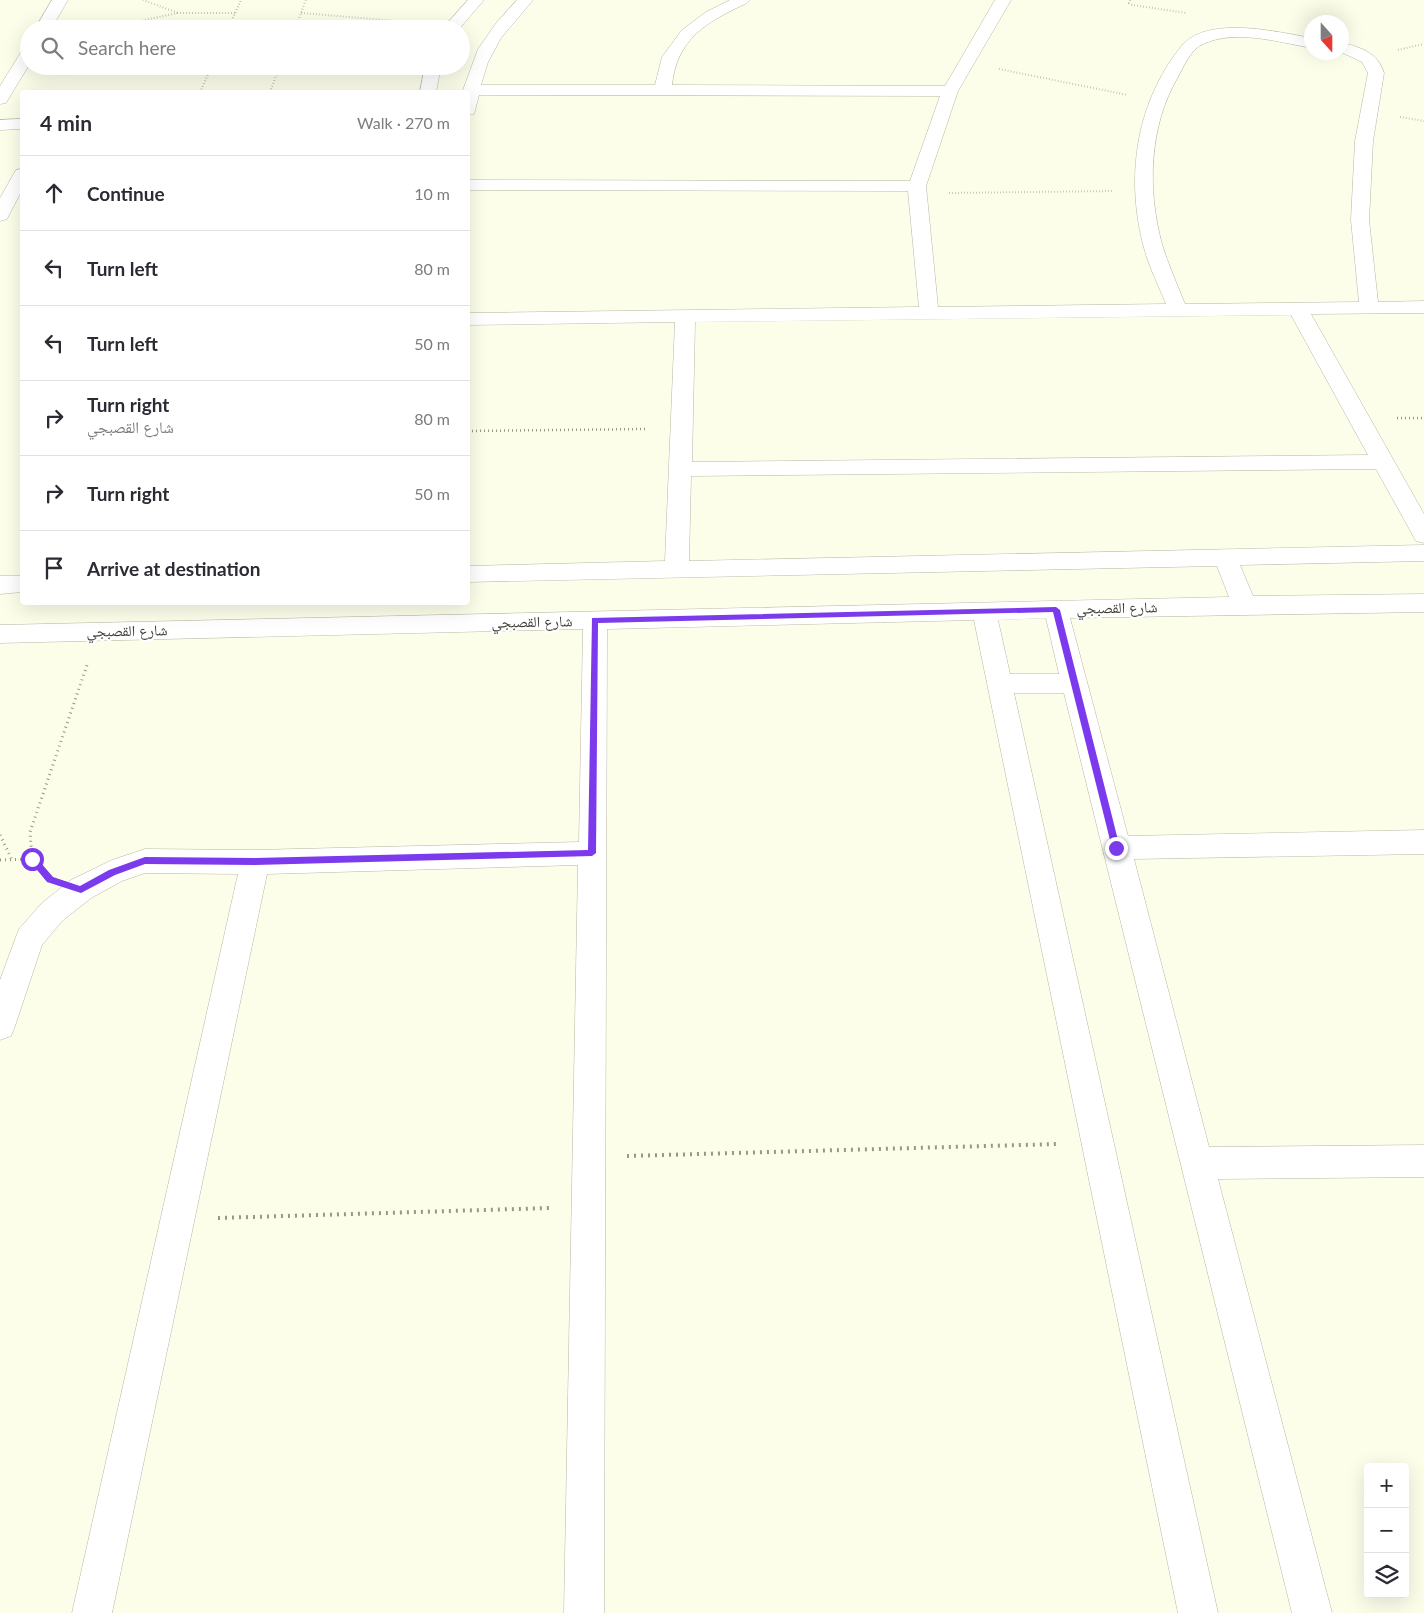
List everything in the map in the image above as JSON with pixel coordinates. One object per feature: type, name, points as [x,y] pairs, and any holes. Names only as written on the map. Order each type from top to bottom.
[{"type":"street","points":[[48,20],[60,0]]},
{"type":"street","points":[[458,20],[476,0]]},
{"type":"street","points":[[470,97],[484,52],[501,24],[525,0]]},
{"type":"street","points":[[663,90],[664,72],[670,54],[683,38],[700,23],[742,0]]},
{"type":"street","points":[[928,313],[918,190],[950,91],[1003,0]]},
{"type":"street","points":[[1178,310],[1152,243],[1144,191],[1148,130],[1165,83],[1193,42],[1205,37],[1238,33],[1304,42]]},
{"type":"street","points":[[1349,51],[1366,57],[1375,65],[1376,73],[1364,141],[1360,220],[1369,307]]},
{"type":"street","points":[[1,98],[20,67]]},
{"type":"street","points":[[428,90],[431,75]]},
{"type":"street","points":[[471,90],[950,91]]},
{"type":"street","points":[[1,98],[20,97]]},
{"type":"street","points":[[0,125],[20,124]]},
{"type":"street","points":[[0,216],[20,178]]},
{"type":"street","points":[[470,185],[918,190]]},
{"type":"street","points":[[470,319],[1424,307]]},
{"type":"street","points":[[1297,308],[1424,535]]},
{"type":"street","points":[[677,569],[685,316]]},
{"type":"street","points":[[680,469],[1383,462]]},
{"type":"street","points":[[470,574],[1424,553]]},
{"type":"street","points":[[1225,557],[1245,605]]},
{"type":"street","points":[[0,585],[20,584]]},
{"type":"street","name":"شارع القصبجي","points":[[0,634],[1245,605],[1424,603]]},
{"type":"street","points":[[1056,610],[1312,1613]]},
{"type":"street","points":[[984,611],[1198,1613]]},
{"type":"street","points":[[584,1613],[595,620]]},
{"type":"street","points":[[999,684],[1075,683]]},
{"type":"street","points":[[1116,848],[1424,842]]},
{"type":"street","points":[[0,1026],[29,938],[52,912],[81,890],[112,872],[145,861],[255,862],[592,853]]},
{"type":"street","points":[[92,1613],[255,862]]},
{"type":"street","points":[[1198,1163],[1424,1161]]},
{"type":"path","points":[[143,0],[178,13]]},
{"type":"path","points":[[232,20],[241,0]]},
{"type":"path","points":[[298,20],[306,0]]},
{"type":"path","points":[[1130,0],[1130,4],[1134,6],[1193,13]]},
{"type":"path","points":[[144,20],[178,13],[235,13]]},
{"type":"path","points":[[301,13],[376,20]]},
{"type":"path","points":[[966,63],[1158,100]]},
{"type":"path","points":[[201,90],[208,75]]},
{"type":"path","points":[[271,90],[277,75]]},
{"type":"path","points":[[918,190],[1144,191]]},
{"type":"path","points":[[470,431],[681,429]]},
{"type":"path","points":[[81,890],[50,879],[32,859],[30,832],[98,632]]},
{"type":"path","points":[[0,835],[12,860]]},
{"type":"path","points":[[0,860],[32,859]]},
{"type":"path","points":[[589,1157],[1098,1143]]},
{"type":"path","points":[[178,1219],[588,1206]]},
{"type":"route","points":[[32,859],[50,879],[81,890],[112,872],[145,861],[255,862],[592,853],[595,620],[1056,610],[1116,848]]}]
